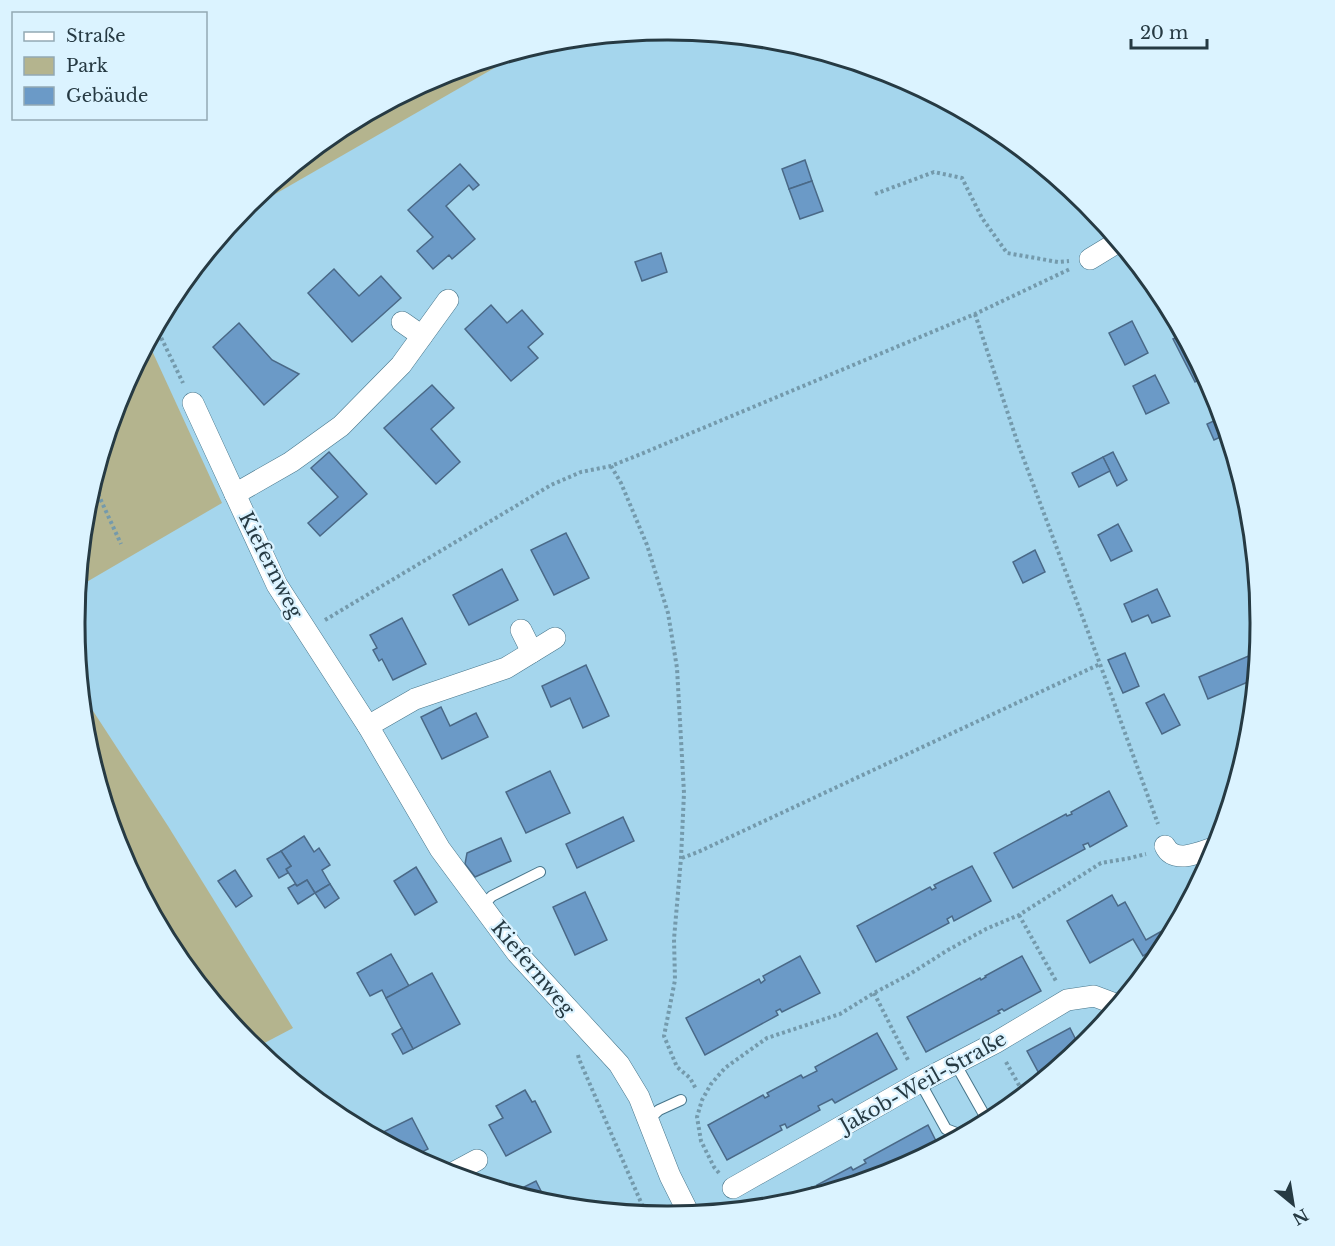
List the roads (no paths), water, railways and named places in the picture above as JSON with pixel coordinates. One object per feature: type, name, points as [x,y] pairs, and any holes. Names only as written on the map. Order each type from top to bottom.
[{"type":"street","points":[[1090,259],[1111,246]]},
{"type":"street","name":"Kiefernweg","points":[[235,494],[291,462],[341,426],[401,365],[448,300]]},
{"type":"street","points":[[402,322],[422,336]]},
{"type":"street","name":"Kiefernweg","points":[[193,403],[277,585],[368,726],[440,849],[517,953],[619,1064],[639,1097],[684,1205]]},
{"type":"street","points":[[520,630],[532,652]]},
{"type":"street","points":[[368,726],[415,699],[506,668],[555,638]]},
{"type":"street","points":[[1158,849],[1174,856],[1204,851]]},
{"type":"street","name":"Jakob-Weil-Straße","points":[[733,1188],[920,1082],[995,1043],[1067,1000],[1094,996],[1109,1002]]},
{"type":"street","points":[[463,1168],[477,1161]]},
{"type":"lane","points":[[482,906],[492,896],[540,872]]},
{"type":"lane","points":[[955,1063],[983,1112]]},
{"type":"lane","points":[[920,1082],[946,1129],[951,1131]]},
{"type":"lane","points":[[648,1120],[660,1110],[681,1100]]}]
